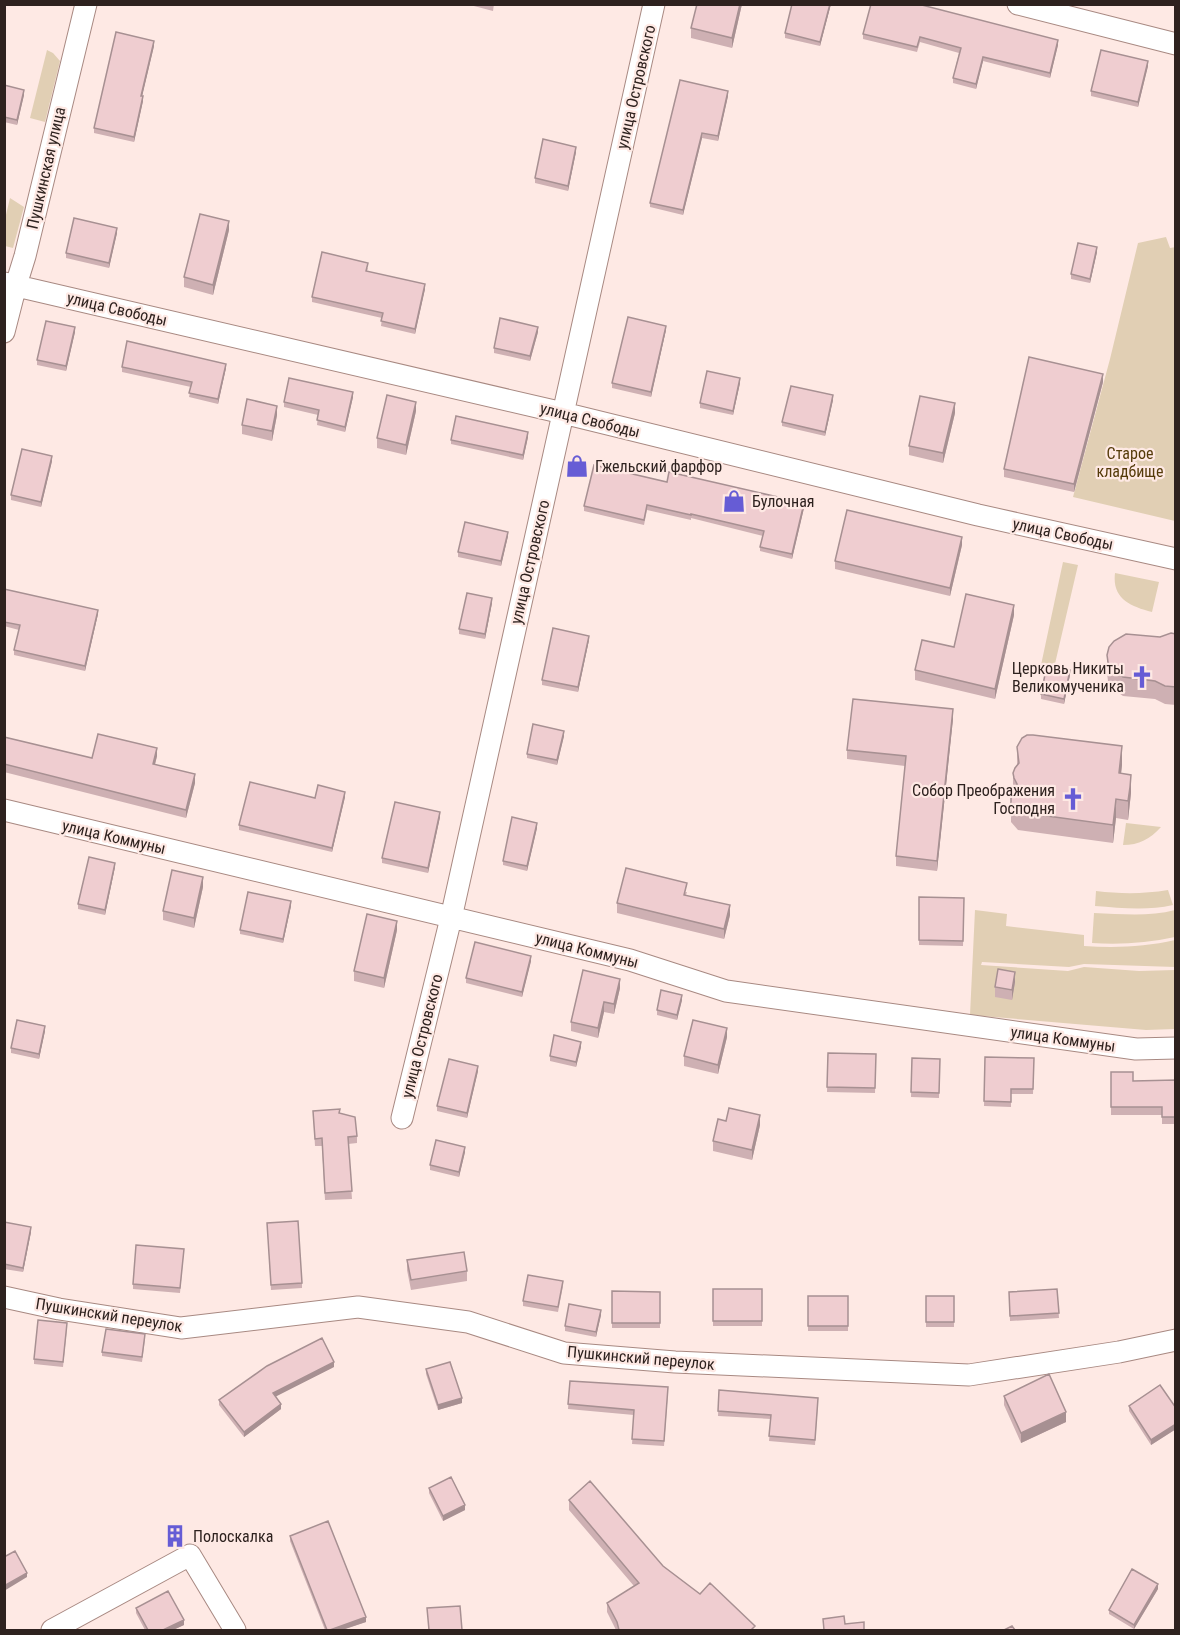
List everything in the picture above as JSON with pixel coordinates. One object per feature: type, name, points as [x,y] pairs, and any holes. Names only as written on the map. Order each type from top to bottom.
[{"type":"street","name":"Пушкинская улица","points":[[4,332],[10,284],[25,256],[86,4]]},
{"type":"street","name":"улица Островского","points":[[402,1118],[451,918],[654,4]]},
{"type":"street","points":[[1018,4],[1176,44]]},
{"type":"street","name":"улица Свободы","points":[[10,284],[563,413],[978,515],[1176,559]]},
{"type":"street","name":"улица Коммуны","points":[[4,810],[630,960],[726,991],[1136,1049],[1176,1048]]},
{"type":"street","name":"Пушкинский переулок","points":[[4,1297],[59,1309],[180,1329],[358,1307],[468,1322],[564,1353],[675,1362],[969,1375],[1119,1352],[1176,1340]]},
{"type":"street","points":[[51,1630],[190,1555],[235,1630]]},
{"type":"green space","points":[[47,50],[60,61],[45,122],[30,118]]},
{"type":"green space","points":[[10,198],[24,207],[13,248],[5,246],[5,219]]},
{"type":"green space","name":"Старое кладбище","points":[[1166,237],[1170,248],[1176,247],[1175,521],[1073,497],[1138,243]]},
{"type":"green space","points":[[1063,562],[1078,565],[1054,668],[1041,665]]},
{"type":"green space","points":[[1115,573],[1159,582],[1152,612],[1129,604],[1119,595],[1116,589]]},
{"type":"green space","points":[[1126,823],[1161,827],[1144,840],[1123,845]]},
{"type":"green space","points":[[1168,890],[1173,905],[1144,908],[1095,906],[1096,891],[1132,893]]},
{"type":"green space","points":[[975,910],[1007,914],[1006,926],[1084,935],[1084,946],[1130,946],[1175,940],[1175,967],[1084,964],[1069,967],[982,962],[981,965],[1068,971],[1084,967],[1139,971],[1175,970],[1175,1029],[1146,1030],[970,1015]]},
{"type":"green space","points":[[1175,910],[1175,937],[1134,943],[1092,943],[1094,913],[1145,914]]},
{"type":"building","points":[[697,4],[740,4],[732,38],[691,28]]},
{"type":"building","points":[[792,4],[830,4],[820,42],[785,33]]},
{"type":"building","points":[[871,4],[918,4],[1058,40],[1050,73],[983,57],[976,84],[953,78],[961,48],[920,37],[917,47],[863,34]]},
{"type":"building","points":[[116,32],[154,41],[134,137],[94,128]]},
{"type":"building","points":[[1101,50],[1148,61],[1138,102],[1091,91]]},
{"type":"building","points":[[680,80],[728,91],[718,136],[702,133],[683,210],[650,203]]},
{"type":"building","points":[[4,85],[24,90],[17,120],[4,117]]},
{"type":"building","points":[[543,139],[576,147],[568,186],[535,178]]},
{"type":"building","points":[[200,214],[229,221],[213,285],[184,277]]},
{"type":"building","points":[[74,218],[117,228],[109,263],[66,253]]},
{"type":"building","points":[[1078,243],[1097,247],[1090,279],[1071,274]]},
{"type":"building","points":[[322,252],[368,263],[366,271],[425,284],[415,329],[381,321],[383,313],[312,297]]},
{"type":"building","points":[[628,317],[666,326],[651,392],[612,383]]},
{"type":"building","points":[[500,318],[538,327],[530,356],[494,348]]},
{"type":"building","points":[[46,321],[75,327],[66,366],[37,360]]},
{"type":"building","points":[[127,341],[226,364],[218,399],[189,393],[192,382],[122,367]]},
{"type":"building","points":[[1029,357],[1103,374],[1074,484],[1004,469]]},
{"type":"building","points":[[707,371],[740,378],[733,411],[700,403]]},
{"type":"building","points":[[289,378],[353,392],[345,427],[317,420],[319,410],[284,402]]},
{"type":"building","points":[[791,386],[833,395],[825,432],[782,422]]},
{"type":"building","points":[[387,395],[416,402],[406,445],[377,438]]},
{"type":"building","points":[[920,396],[955,403],[943,453],[909,446]]},
{"type":"building","points":[[247,399],[277,406],[272,431],[242,425]]},
{"type":"building","points":[[456,416],[528,432],[523,455],[451,440]]},
{"type":"building","points":[[22,449],[52,456],[41,502],[11,495]]},
{"type":"building","points":[[594,465],[667,482],[669,472],[804,503],[792,554],[760,547],[764,531],[691,514],[647,505],[644,520],[584,506]]},
{"type":"building","points":[[847,510],[962,537],[950,588],[835,561]]},
{"type":"building","points":[[465,522],[508,532],[501,561],[458,552]]},
{"type":"building","points":[[4,589],[98,610],[85,666],[14,650],[20,625],[4,622]]},
{"type":"building","points":[[467,593],[492,598],[485,634],[459,629]]},
{"type":"building","points":[[966,594],[1014,605],[995,689],[915,670],[922,640],[954,647]]},
{"type":"building","points":[[553,628],[589,636],[578,687],[542,680]]},
{"type":"building","points":[[1171,633],[1176,634],[1176,687],[1165,686],[1155,681],[1123,677],[1112,669],[1108,662],[1109,647],[1126,634],[1160,637]]},
{"type":"building","points":[[1047,665],[1070,670],[1064,699],[1041,694]]},
{"type":"building","points":[[853,699],[953,709],[937,861],[896,856],[906,756],[847,750]]},
{"type":"building","points":[[533,724],[564,731],[557,760],[527,754]]},
{"type":"building","points":[[98,734],[157,748],[153,764],[195,774],[186,810],[4,764],[4,737],[92,758]]},
{"type":"building","name":"Собор Преображения Господня","points":[[1027,735],[1122,746],[1119,773],[1131,775],[1130,787],[1128,801],[1116,799],[1113,825],[1018,812],[1011,804],[1012,793],[1018,786],[1013,773],[1019,763],[1017,747],[1022,738]]},
{"type":"building","points":[[250,782],[315,798],[318,785],[345,792],[332,848],[239,825]]},
{"type":"building","points":[[395,802],[440,812],[428,868],[382,858]]},
{"type":"building","points":[[512,817],[537,823],[527,866],[503,861]]},
{"type":"building","points":[[89,857],[115,863],[105,910],[78,904]]},
{"type":"building","points":[[626,868],[687,883],[684,895],[730,905],[724,929],[617,903]]},
{"type":"building","points":[[172,870],[203,877],[194,918],[163,911]]},
{"type":"building","points":[[248,892],[291,901],[283,939],[240,930]]},
{"type":"building","points":[[919,897],[964,898],[963,941],[919,940]]},
{"type":"building","points":[[367,914],[397,921],[384,978],[354,971]]},
{"type":"building","points":[[475,942],[531,956],[522,992],[466,978]]},
{"type":"building","points":[[998,969],[1015,972],[1012,990],[995,987]]},
{"type":"building","points":[[583,970],[620,979],[614,1004],[604,1002],[598,1028],[571,1022]]},
{"type":"building","points":[[661,990],[682,995],[677,1015],[657,1010]]},
{"type":"building","points":[[17,1020],[45,1026],[39,1054],[11,1048]]},
{"type":"building","points":[[693,1020],[727,1028],[718,1065],[684,1056]]},
{"type":"building","points":[[554,1035],[581,1042],[576,1062],[550,1056]]},
{"type":"building","points":[[828,1053],[876,1054],[875,1088],[827,1087]]},
{"type":"building","points":[[985,1057],[1034,1058],[1033,1089],[1011,1089],[1011,1102],[984,1101]]},
{"type":"building","points":[[912,1058],[940,1059],[939,1093],[911,1092]]},
{"type":"building","points":[[449,1059],[478,1066],[467,1113],[437,1106]]},
{"type":"building","points":[[1111,1072],[1133,1072],[1133,1081],[1176,1080],[1176,1117],[1162,1117],[1162,1107],[1111,1107]]},
{"type":"building","points":[[729,1108],[760,1115],[752,1150],[713,1141],[718,1119],[726,1121]]},
{"type":"building","points":[[340,1109],[339,1113],[355,1117],[357,1136],[348,1137],[352,1191],[325,1193],[322,1138],[315,1139],[313,1111]]},
{"type":"building","points":[[436,1140],[465,1147],[459,1172],[430,1165]]},
{"type":"building","points":[[298,1221],[302,1283],[271,1285],[267,1223]]},
{"type":"building","points":[[4,1222],[31,1227],[23,1268],[4,1264]]},
{"type":"building","points":[[136,1245],[184,1249],[180,1288],[133,1284]]},
{"type":"building","points":[[464,1252],[467,1271],[411,1280],[407,1260]]},
{"type":"building","points":[[528,1275],[563,1281],[558,1307],[523,1301]]},
{"type":"building","points":[[713,1289],[762,1289],[762,1321],[713,1321]]},
{"type":"building","points":[[1057,1289],[1059,1313],[1010,1316],[1009,1292]]},
{"type":"building","points":[[612,1291],[660,1292],[660,1323],[612,1323]]},
{"type":"building","points":[[808,1296],[848,1296],[848,1326],[808,1326]]},
{"type":"building","points":[[926,1296],[954,1296],[954,1322],[926,1322]]},
{"type":"building","points":[[569,1304],[601,1310],[596,1332],[565,1326]]},
{"type":"building","points":[[38,1320],[67,1323],[63,1362],[34,1359]]},
{"type":"building","points":[[106,1329],[145,1334],[142,1357],[102,1352]]},
{"type":"building","points":[[322,1338],[334,1362],[273,1393],[281,1404],[244,1432],[219,1400],[267,1366]]},
{"type":"building","points":[[450,1362],[462,1398],[438,1405],[426,1369]]},
{"type":"building","points":[[1049,1374],[1066,1412],[1021,1433],[1004,1396]]},
{"type":"building","points":[[570,1381],[668,1387],[664,1441],[632,1439],[634,1410],[568,1404]]},
{"type":"building","points":[[1160,1385],[1176,1408],[1176,1424],[1151,1440],[1129,1406]]},
{"type":"building","points":[[719,1390],[818,1398],[815,1440],[769,1436],[771,1415],[718,1411]]},
{"type":"building","points":[[451,1477],[465,1505],[443,1516],[429,1488]]},
{"type":"building","points":[[590,1481],[663,1566],[700,1594],[710,1583],[755,1626],[751,1630],[619,1630],[607,1603],[639,1583],[569,1500]]},
{"type":"building","points":[[328,1521],[366,1617],[330,1630],[327,1630],[290,1536]]},
{"type":"building","points":[[15,1551],[27,1573],[4,1586],[4,1557]]},
{"type":"building","points":[[1132,1569],[1158,1584],[1134,1625],[1109,1610]]},
{"type":"building","points":[[168,1591],[184,1620],[163,1630],[148,1630],[136,1608]]},
{"type":"building","points":[[460,1606],[462,1630],[429,1630],[427,1608]]},
{"type":"building","points":[[844,1616],[845,1624],[864,1622],[864,1630],[824,1630],[823,1619]]},
{"type":"place","name":"Гжельский фарфор","points":[[577,466]]},
{"type":"place","name":"Булочная","points":[[734,501]]},
{"type":"place","name":"Церковь Никиты Великомученика","points":[[1142,677]]},
{"type":"place","name":"Собор Преображения Господня","points":[[1073,799]]},
{"type":"place","name":"Полоскалка","points":[[175,1536]]}]
